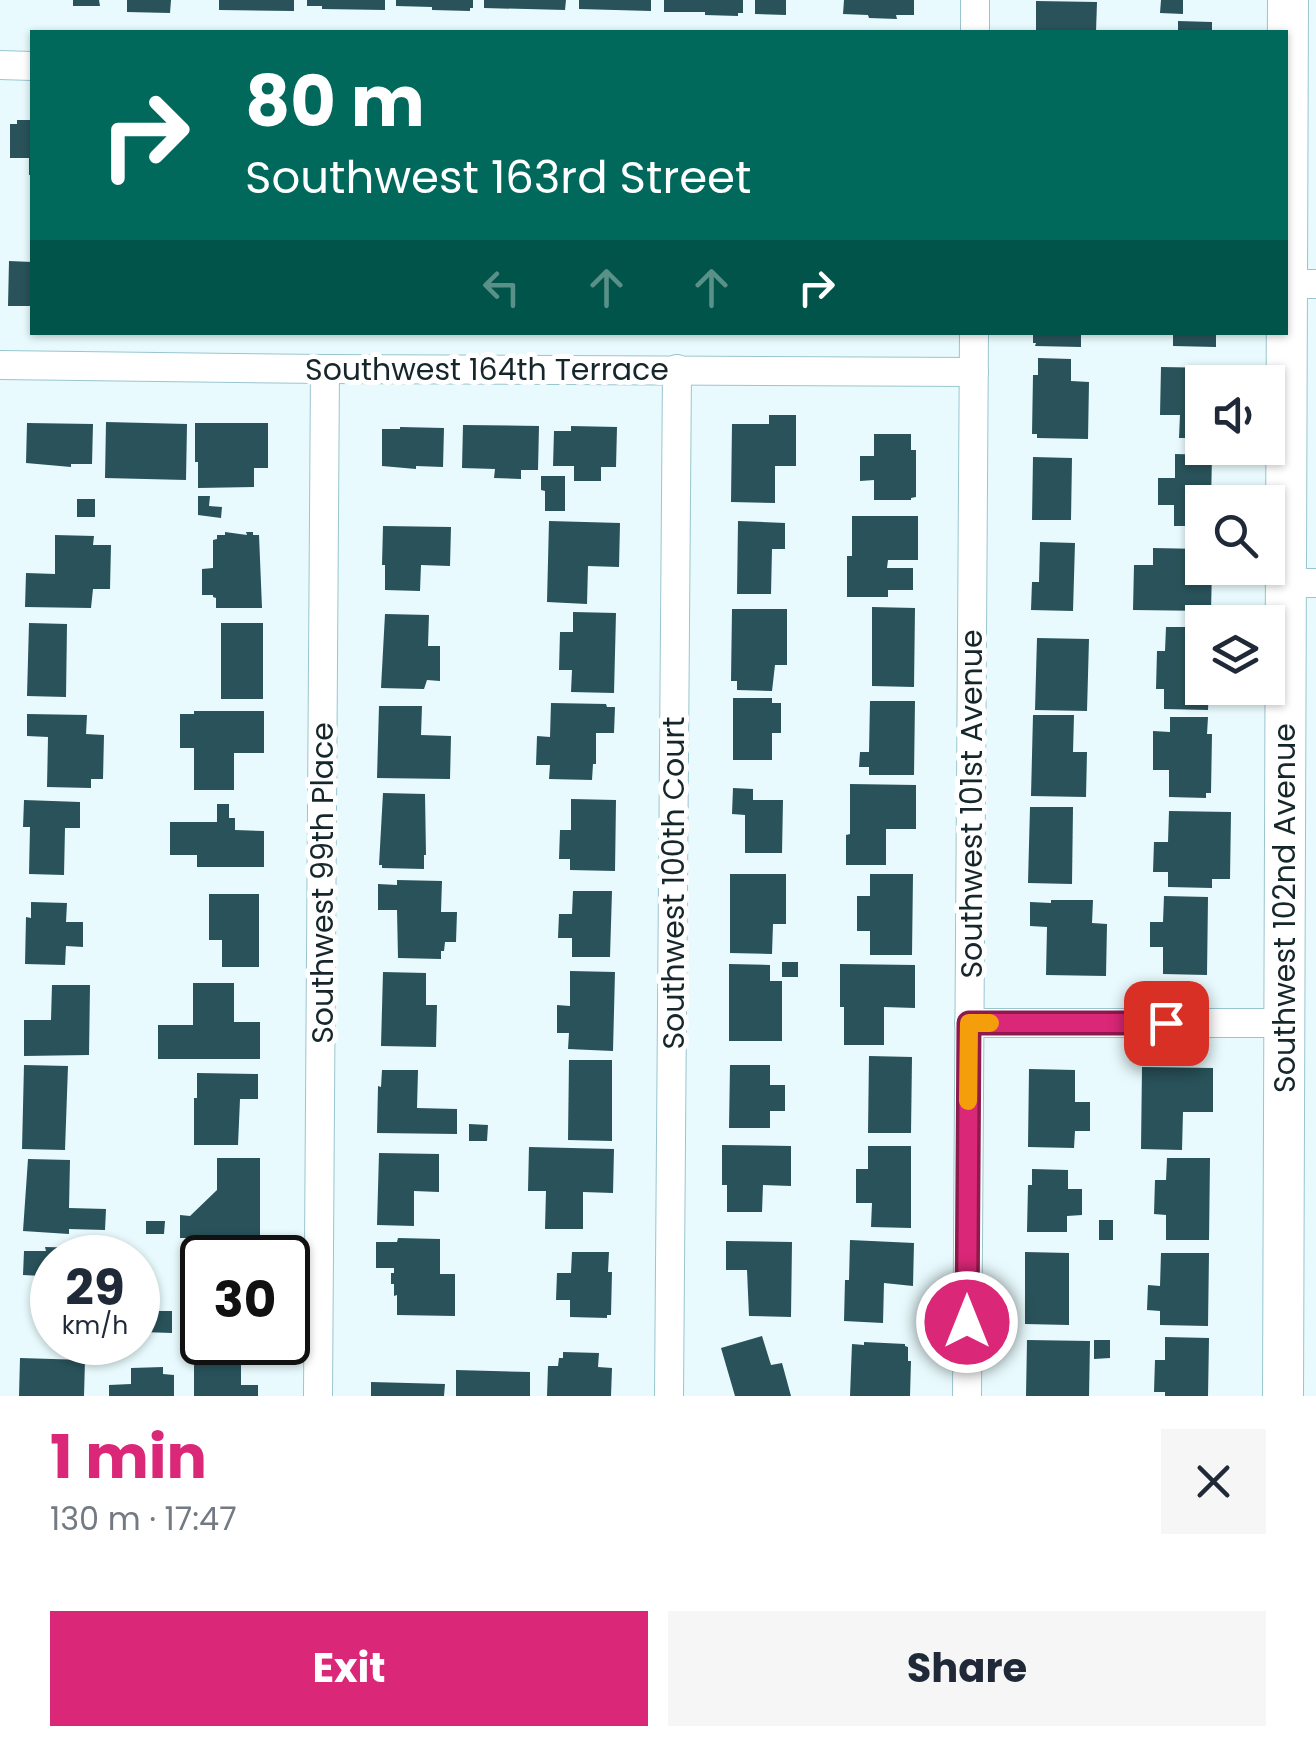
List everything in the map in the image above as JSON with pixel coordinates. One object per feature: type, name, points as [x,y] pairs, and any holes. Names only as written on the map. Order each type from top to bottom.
[{"type":"street","points":[[975,0],[975,30]]},
{"type":"street","name":"Southwest 102nd Avenue","points":[[1283,1396],[1283,1023],[1301,583],[1302,284],[1288,0]]},
{"type":"street","points":[[0,66],[30,66]]},
{"type":"street","name":"Southwest 101st Avenue","points":[[967,1396],[974,335]]},
{"type":"street","name":"Southwest 164th Terrace","points":[[0,364],[974,372]]},
{"type":"street","name":"Southwest 99th Place","points":[[318,1396],[325,369]]},
{"type":"street","name":"Southwest 100th Court","points":[[669,1396],[677,369]]},
{"type":"street","points":[[969,1023],[1283,1023]]},
{"type":"building","points":[[73,0],[99,0],[100,6],[73,6]]},
{"type":"building","points":[[127,0],[171,0],[170,13],[127,12]]},
{"type":"building","points":[[219,0],[294,0],[294,11],[219,10]]},
{"type":"building","points":[[307,0],[385,0],[385,10],[322,9],[307,6]]},
{"type":"building","points":[[396,0],[473,0],[473,8],[432,10],[396,6]]},
{"type":"building","points":[[484,0],[566,0],[565,10],[484,8]]},
{"type":"building","points":[[579,0],[651,0],[651,11],[579,9]]},
{"type":"building","points":[[664,0],[743,0],[743,13],[738,16],[664,12]]},
{"type":"building","points":[[755,0],[786,0],[786,15],[755,14]]},
{"type":"building","points":[[844,0],[914,0],[914,15],[896,15],[897,19],[843,14]]},
{"type":"building","points":[[1161,0],[1183,0],[1183,14],[1160,13]]},
{"type":"building","points":[[1036,1],[1097,2],[1096,30],[1036,30]]},
{"type":"building","points":[[1178,21],[1212,22],[1212,30],[1178,30]]},
{"type":"building","points":[[17,120],[30,120],[30,175],[29,158],[10,158],[10,124],[17,124]]},
{"type":"building","points":[[9,261],[30,262],[30,306],[8,306]]},
{"type":"building","points":[[1033,335],[1081,335],[1081,347],[1033,343]]},
{"type":"building","points":[[1173,335],[1216,335],[1216,347],[1173,346]]},
{"type":"building","points":[[1038,358],[1071,359],[1071,381],[1089,382],[1088,439],[1037,438],[1037,434],[1032,434],[1033,375],[1038,375]]},
{"type":"building","points":[[1161,367],[1185,367],[1185,438],[1179,438],[1180,415],[1160,415]]},
{"type":"building","points":[[769,415],[796,415],[796,466],[775,466],[775,503],[731,502],[732,424],[769,424]]},
{"type":"building","points":[[106,422],[187,424],[186,480],[105,478]]},
{"type":"building","points":[[27,423],[93,424],[92,464],[71,467],[26,463]]},
{"type":"building","points":[[195,423],[268,423],[268,468],[254,468],[254,487],[198,488]]},
{"type":"building","points":[[463,425],[539,426],[538,470],[521,470],[521,479],[494,478],[495,469],[462,468]]},
{"type":"building","points":[[571,426],[617,427],[616,467],[601,467],[601,481],[574,481],[574,466],[553,466],[554,431],[571,431]]},
{"type":"building","points":[[444,428],[443,467],[382,466],[382,429]]},
{"type":"building","points":[[874,434],[911,434],[911,450],[916,450],[916,497],[874,500],[874,480],[860,481],[860,456],[874,456]]},
{"type":"building","points":[[1175,454],[1185,454],[1185,465],[1212,465],[1211,485],[1185,485],[1185,526],[1174,526],[1174,505],[1158,505],[1158,478],[1175,478]]},
{"type":"building","points":[[1033,457],[1072,458],[1071,520],[1032,520]]},
{"type":"building","points":[[541,476],[565,476],[565,511],[545,511]]},
{"type":"building","points":[[198,496],[210,496],[209,506],[222,507],[221,518],[198,515]]},
{"type":"building","points":[[77,499],[95,499],[95,517],[77,517]]},
{"type":"building","points":[[852,516],[918,516],[918,560],[888,560],[887,568],[913,568],[913,590],[888,590],[888,597],[847,597]]},
{"type":"building","points":[[549,521],[620,523],[619,567],[588,566],[587,604],[547,602]]},
{"type":"building","points":[[738,521],[785,523],[785,549],[772,549],[771,594],[737,594]]},
{"type":"building","points":[[383,526],[451,527],[450,566],[421,565],[420,591],[385,590]]},
{"type":"building","points":[[225,532],[259,535],[262,608],[216,608],[213,595],[202,595],[202,569],[213,568],[213,540]]},
{"type":"building","points":[[55,535],[94,536],[93,545],[111,545],[110,589],[93,589],[91,608],[25,607],[26,573],[55,574]]},
{"type":"building","points":[[1040,542],[1075,543],[1073,611],[1031,610],[1032,582],[1039,582]]},
{"type":"building","points":[[1153,548],[1185,549],[1185,585],[1212,585],[1211,605],[1185,605],[1185,611],[1133,610],[1134,565],[1153,565]]},
{"type":"building","points":[[872,607],[915,608],[914,687],[872,686]]},
{"type":"building","points":[[732,609],[787,609],[787,665],[775,665],[772,691],[737,690],[737,681],[731,681]]},
{"type":"building","points":[[573,612],[616,613],[614,693],[571,692],[572,670],[559,670],[560,632],[573,632]]},
{"type":"building","points":[[385,614],[429,615],[428,646],[440,646],[440,681],[427,680],[424,689],[381,688]]},
{"type":"building","points":[[29,623],[67,624],[66,697],[27,696]]},
{"type":"building","points":[[221,623],[263,623],[263,699],[221,699]]},
{"type":"building","points":[[1166,627],[1185,627],[1185,705],[1208,705],[1208,710],[1164,709],[1164,689],[1156,689],[1157,651],[1165,651]]},
{"type":"building","points":[[1037,638],[1089,639],[1087,711],[1035,710]]},
{"type":"building","points":[[733,698],[772,698],[772,703],[781,703],[781,733],[772,733],[772,760],[733,760]]},
{"type":"building","points":[[870,701],[915,701],[914,775],[869,775],[869,767],[859,767],[860,752],[869,752]]},
{"type":"building","points":[[551,703],[615,707],[614,733],[596,733],[592,780],[549,779],[550,765],[536,765],[537,736],[550,737]]},
{"type":"building","points":[[379,706],[422,706],[421,735],[451,736],[450,779],[377,778]]},
{"type":"building","points":[[264,711],[264,753],[234,753],[234,790],[194,790],[194,748],[180,748],[180,714]]},
{"type":"building","points":[[27,714],[87,715],[86,734],[104,735],[103,779],[91,779],[91,788],[47,787],[48,737],[27,736]]},
{"type":"building","points":[[1033,715],[1074,715],[1073,752],[1087,752],[1086,797],[1031,796]]},
{"type":"building","points":[[1170,717],[1208,717],[1207,734],[1212,734],[1211,793],[1206,793],[1206,798],[1169,797],[1169,770],[1153,770],[1153,731],[1170,732]]},
{"type":"building","points":[[850,784],[916,785],[916,829],[886,829],[886,865],[846,865]]},
{"type":"building","points":[[733,788],[753,789],[753,800],[783,800],[782,853],[745,853],[745,815],[732,814]]},
{"type":"building","points":[[383,793],[425,794],[424,869],[379,865]]},
{"type":"building","points":[[571,799],[616,800],[615,871],[570,870],[570,859],[559,859],[560,830],[571,830]]},
{"type":"building","points":[[24,800],[80,802],[80,828],[65,828],[64,875],[29,874],[30,827],[23,827]]},
{"type":"building","points":[[217,804],[229,804],[229,818],[235,818],[235,830],[264,831],[264,867],[197,867],[197,855],[170,855],[170,822],[217,822]]},
{"type":"building","points":[[1030,807],[1073,807],[1072,884],[1028,883]]},
{"type":"building","points":[[1169,811],[1231,812],[1230,879],[1212,879],[1212,888],[1168,887],[1168,872],[1153,872],[1154,842],[1168,842]]},
{"type":"building","points":[[730,874],[786,874],[786,924],[773,924],[772,954],[730,953]]},
{"type":"building","points":[[870,874],[913,874],[912,955],[870,955],[870,931],[857,931],[857,896],[870,896]]},
{"type":"building","points":[[397,880],[442,881],[441,912],[457,912],[456,942],[445,942],[441,959],[398,958],[397,910],[378,910],[378,884],[397,885]]},
{"type":"building","points":[[573,891],[612,891],[610,957],[572,957],[572,938],[558,938],[559,914],[572,914]]},
{"type":"building","points":[[209,894],[259,894],[259,967],[222,967],[222,940],[209,940]]},
{"type":"building","points":[[1164,896],[1208,897],[1207,975],[1163,974],[1163,947],[1150,947],[1150,922],[1163,922]]},
{"type":"building","points":[[1093,900],[1092,923],[1107,924],[1106,976],[1046,975],[1047,927],[1030,926],[1030,902]]},
{"type":"building","points":[[31,902],[67,903],[66,922],[83,922],[83,947],[66,946],[65,965],[25,964],[26,917],[31,918]]},
{"type":"building","points":[[782,962],[798,962],[798,977],[782,977]]},
{"type":"building","points":[[729,964],[770,965],[770,981],[782,981],[782,1041],[729,1041]]},
{"type":"building","points":[[840,964],[915,965],[915,1008],[884,1007],[884,1045],[844,1045]]},
{"type":"building","points":[[570,971],[615,972],[613,1051],[568,1049],[569,1033],[557,1033],[557,1005],[570,1006]]},
{"type":"building","points":[[383,972],[426,973],[426,1005],[437,1005],[436,1047],[381,1046]]},
{"type":"building","points":[[193,983],[234,983],[234,1022],[260,1022],[260,1059],[158,1059],[158,1025],[193,1025]]},
{"type":"building","points":[[52,985],[90,985],[89,1055],[24,1056],[24,1020],[51,1020]]},
{"type":"building","points":[[869,1056],[912,1057],[911,1133],[868,1133]]},
{"type":"building","points":[[569,1060],[612,1060],[612,1141],[568,1140]]},
{"type":"building","points":[[24,1065],[68,1066],[65,1150],[22,1149]]},
{"type":"building","points":[[730,1065],[770,1065],[770,1085],[785,1085],[785,1111],[770,1111],[770,1128],[729,1128]]},
{"type":"building","points":[[1142,1067],[1213,1068],[1213,1112],[1183,1112],[1182,1150],[1141,1149]]},
{"type":"building","points":[[1029,1069],[1075,1070],[1075,1102],[1090,1102],[1090,1131],[1075,1131],[1074,1148],[1028,1147]]},
{"type":"building","points":[[382,1070],[418,1070],[417,1108],[457,1109],[457,1134],[377,1133]]},
{"type":"building","points":[[197,1073],[258,1074],[258,1099],[240,1099],[238,1145],[194,1145]]},
{"type":"building","points":[[469,1124],[488,1125],[487,1141],[469,1141]]},
{"type":"building","points":[[722,1145],[791,1146],[791,1186],[763,1185],[762,1212],[727,1212]]},
{"type":"building","points":[[868,1146],[911,1146],[911,1228],[871,1227],[872,1203],[856,1203],[856,1169],[868,1169]]},
{"type":"building","points":[[529,1147],[614,1149],[613,1193],[583,1192],[583,1229],[545,1229],[546,1191],[528,1191]]},
{"type":"building","points":[[379,1153],[439,1154],[439,1192],[414,1191],[414,1226],[377,1225]]},
{"type":"building","points":[[217,1158],[260,1158],[260,1235],[180,1235],[180,1215],[190,1216],[217,1190]]},
{"type":"building","points":[[1167,1158],[1210,1158],[1209,1240],[1166,1240],[1166,1215],[1154,1214],[1155,1180],[1166,1180]]},
{"type":"building","points":[[28,1159],[70,1160],[69,1208],[106,1209],[105,1230],[69,1229],[69,1234],[23,1231]]},
{"type":"building","points":[[1032,1169],[1068,1170],[1068,1189],[1082,1189],[1082,1215],[1067,1216],[1067,1232],[1027,1232]]},
{"type":"building","points":[[1099,1220],[1113,1220],[1113,1240],[1099,1240]]},
{"type":"building","points":[[146,1221],[165,1221],[164,1234],[146,1234]]},
{"type":"building","points":[[398,1238],[440,1239],[440,1274],[455,1274],[455,1316],[397,1315],[397,1295],[394,1296],[391,1284],[394,1268],[376,1268],[376,1242],[397,1242]]},
{"type":"building","points":[[850,1240],[914,1243],[913,1286],[884,1283],[883,1323],[844,1321]]},
{"type":"building","points":[[726,1241],[792,1242],[791,1317],[749,1316],[747,1270],[726,1270]]},
{"type":"building","points":[[24,1251],[30,1251],[30,1275],[23,1275]]},
{"type":"building","points":[[572,1252],[609,1252],[611,1315],[607,1318],[570,1317],[570,1300],[556,1300],[557,1273],[571,1273]]},
{"type":"building","points":[[1025,1252],[1069,1253],[1069,1325],[1025,1324]]},
{"type":"building","points":[[1161,1253],[1209,1253],[1208,1326],[1160,1325],[1160,1311],[1147,1310],[1148,1285],[1160,1286]]},
{"type":"building","points":[[160,1311],[172,1311],[172,1333],[160,1333]]},
{"type":"building","points":[[762,1336],[771,1365],[782,1363],[791,1396],[735,1396],[721,1348]]},
{"type":"building","points":[[1165,1337],[1209,1338],[1208,1396],[1165,1396],[1165,1392],[1154,1392],[1155,1360],[1165,1360]]},
{"type":"building","points":[[1027,1340],[1090,1341],[1089,1396],[1026,1396]]},
{"type":"building","points":[[1094,1340],[1110,1340],[1110,1358],[1094,1359]]},
{"type":"building","points":[[852,1344],[908,1347],[910,1396],[850,1396]]},
{"type":"building","points":[[563,1352],[599,1353],[598,1367],[612,1368],[611,1396],[547,1396],[548,1366],[558,1366]]},
{"type":"building","points":[[20,1358],[30,1358],[30,1365],[85,1365],[84,1396],[19,1396]]},
{"type":"building","points":[[194,1365],[241,1365],[241,1385],[258,1385],[258,1396],[194,1396]]},
{"type":"building","points":[[163,1367],[163,1374],[174,1375],[174,1396],[109,1396],[109,1385],[131,1384],[131,1368]]},
{"type":"building","points":[[456,1370],[530,1372],[530,1396],[456,1396]]},
{"type":"building","points":[[371,1382],[445,1384],[444,1396],[371,1396]]},
{"type":"slow traffic","points":[[968,1101],[969,1023],[990,1023]]},
{"type":"route","points":[[967,1322],[969,1023],[1166,1023]]}]
